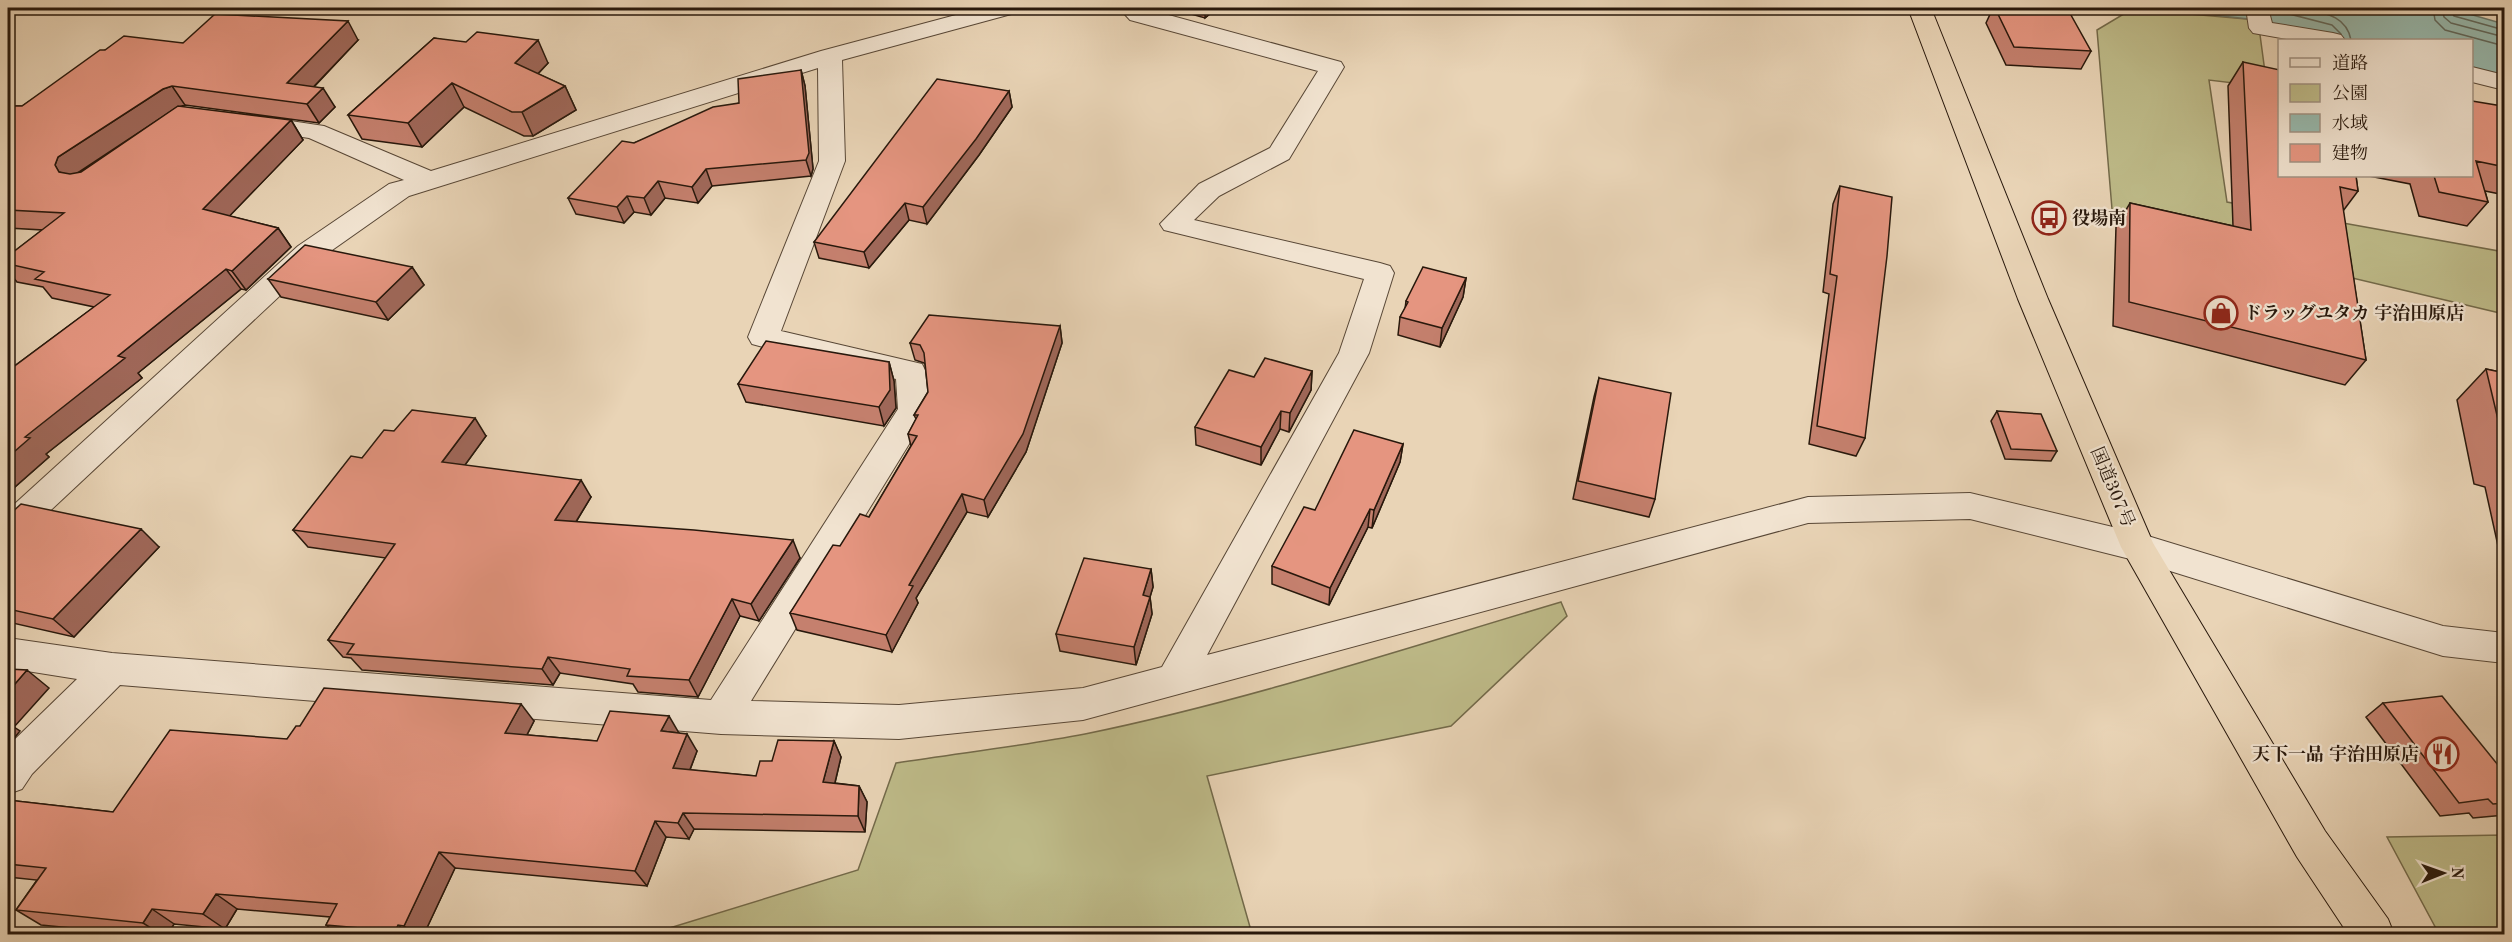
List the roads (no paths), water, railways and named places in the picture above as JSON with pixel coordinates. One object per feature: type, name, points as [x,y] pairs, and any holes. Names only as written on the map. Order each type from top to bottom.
[{"type":"highway","name":"国道307号","points":[[1924,20],[2033,299],[2138,547],[2311,844],[2373,934]]},
{"type":"street","points":[[8,530],[308,253],[399,190],[830,56],[1007,8]]},
{"type":"street","points":[[1130,8],[1138,15],[1332,67],[1280,153],[1209,190],[1174,224],[1380,273],[1354,353],[1176,677]]},
{"type":"street","points":[[2258,14],[2261,28],[2327,39]]},
{"type":"street","points":[[721,717],[914,410],[911,372],[763,337],[832,161],[830,56]]},
{"type":"street","points":[[2473,74],[2505,83]]},
{"type":"street","points":[[221,119],[315,131],[430,181]]},
{"type":"street","points":[[8,653],[112,669],[721,717],[899,722],[1083,704],[1176,677],[1652,554],[1808,510],[1970,506],[2138,547],[2442,641],[2505,648]]},
{"type":"street","points":[[8,776],[18,762],[112,669]]},
{"type":"water","points":[[2149,8],[2438,8],[2459,11],[2504,24],[2504,82],[2473,74],[2473,39],[2336,39],[2258,20]]},
{"type":"place","name":"役場南","points":[[2049,218]]},
{"type":"place","name":"ドラッグユタカ 宇治田原店","points":[[2221,313]]},
{"type":"place","name":"天下一品 宇治田原店","points":[[2442,754]]}]
